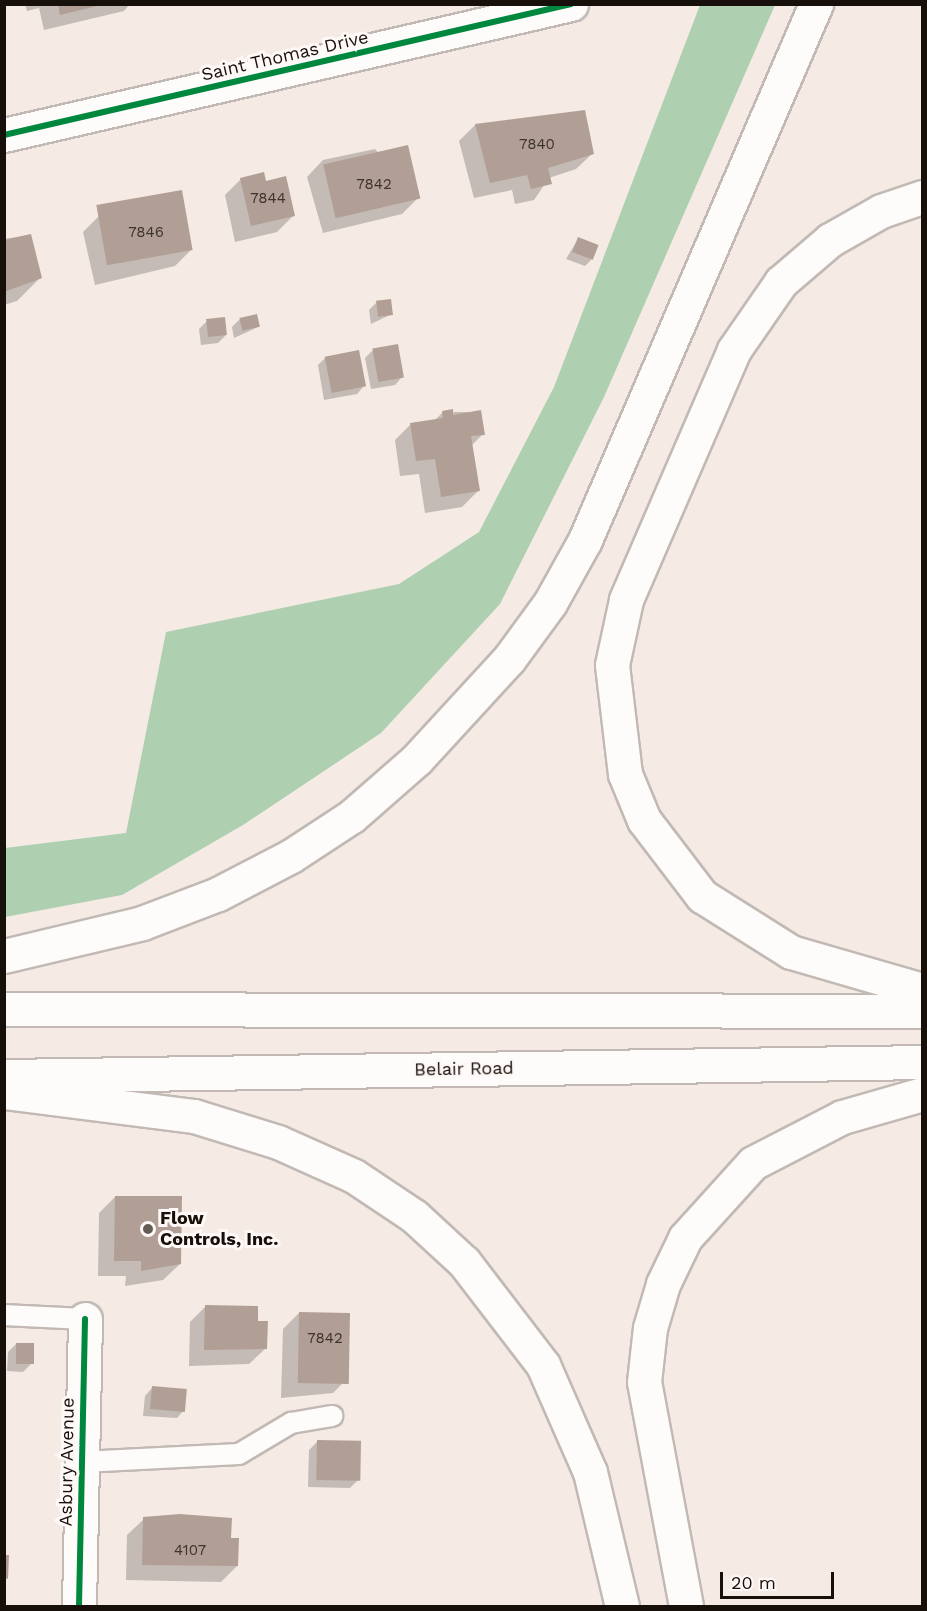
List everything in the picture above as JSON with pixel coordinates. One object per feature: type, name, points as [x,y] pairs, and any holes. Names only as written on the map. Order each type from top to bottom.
[{"type":"main road","name":"Saint Thomas Drive","points":[[4,135],[571,4]]},
{"type":"main road","points":[[4,956],[142,923],[218,894],[291,856],[352,816],[417,759],[509,659],[550,603],[585,540],[816,4]]},
{"type":"main road","points":[[922,197],[881,211],[830,240],[781,282],[735,350],[626,600],[612,665],[625,774],[644,820],[702,896],[791,952],[922,990]]},
{"type":"main road","points":[[4,1009],[922,1011]]},
{"type":"main road","name":"Belair Road","points":[[4,1076],[922,1062]]},
{"type":"main road","points":[[4,1092],[194,1116],[278,1142],[354,1176],[414,1216],[464,1262],[543,1365],[590,1472],[622,1606]]},
{"type":"main road","points":[[686,1606],[644,1382],[663,1284],[685,1238],[753,1163],[842,1117],[922,1094]]},
{"type":"main road","name":"Asbury Avenue","points":[[79,1606],[85,1319]]},
{"type":"lane","points":[[4,1315],[85,1319]]},
{"type":"lane","points":[[82,1462],[239,1454],[291,1423],[332,1416]]},
{"type":"green space","points":[[700,5],[775,5],[604,397],[500,604],[381,733],[243,825],[122,895],[5,917],[5,848],[126,833],[166,632],[399,584],[479,532],[554,387]]},
{"type":"building","points":[[58,4],[101,4],[101,5],[60,15]]},
{"type":"building","points":[[585,110],[594,154],[548,168],[552,184],[531,189],[527,175],[490,183],[475,124]]},
{"type":"building","points":[[408,145],[420,199],[336,218],[323,165]]},
{"type":"building","points":[[264,172],[266,181],[286,176],[295,216],[251,226],[240,178]]},
{"type":"building","points":[[182,190],[193,250],[107,265],[96,205]]},
{"type":"building","points":[[31,234],[42,278],[4,292],[4,240]]},
{"type":"building","points":[[578,237],[599,245],[593,260],[572,252]]},
{"type":"building","points":[[391,299],[393,315],[378,317],[376,301]]},
{"type":"building","points":[[257,314],[260,327],[242,331],[239,318]]},
{"type":"building","points":[[225,317],[227,335],[208,337],[206,319]]},
{"type":"building","points":[[398,344],[404,377],[378,382],[372,349]]},
{"type":"building","points":[[359,350],[366,386],[332,393],[325,357]]},
{"type":"building","points":[[453,409],[453,415],[481,410],[485,435],[471,436],[480,491],[441,497],[435,459],[416,461],[410,423],[443,418],[442,411]]},
{"type":"building","name":"Flow Controls, Inc.","points":[[115,1196],[182,1196],[181,1264],[141,1271],[141,1261],[114,1261]]},
{"type":"building","points":[[205,1305],[258,1306],[258,1321],[268,1321],[267,1349],[204,1350]]},
{"type":"building","points":[[299,1312],[350,1313],[349,1384],[298,1383]]},
{"type":"building","points":[[16,1343],[34,1343],[34,1364],[16,1364]]},
{"type":"building","points":[[152,1386],[187,1389],[185,1412],[150,1409]]},
{"type":"building","points":[[317,1440],[361,1441],[360,1481],[316,1480]]},
{"type":"building","points":[[180,1514],[232,1518],[231,1538],[239,1538],[238,1566],[142,1565],[143,1517]]},
{"type":"building","points":[[4,1555],[9,1555],[8,1579],[4,1578]]},
{"type":"cycle path","points":[[4,135],[571,4]]},
{"type":"cycle path","points":[[79,1606],[85,1319]]},
{"type":"place","name":"Flow Controls, Inc.","points":[[148,1229]]}]
